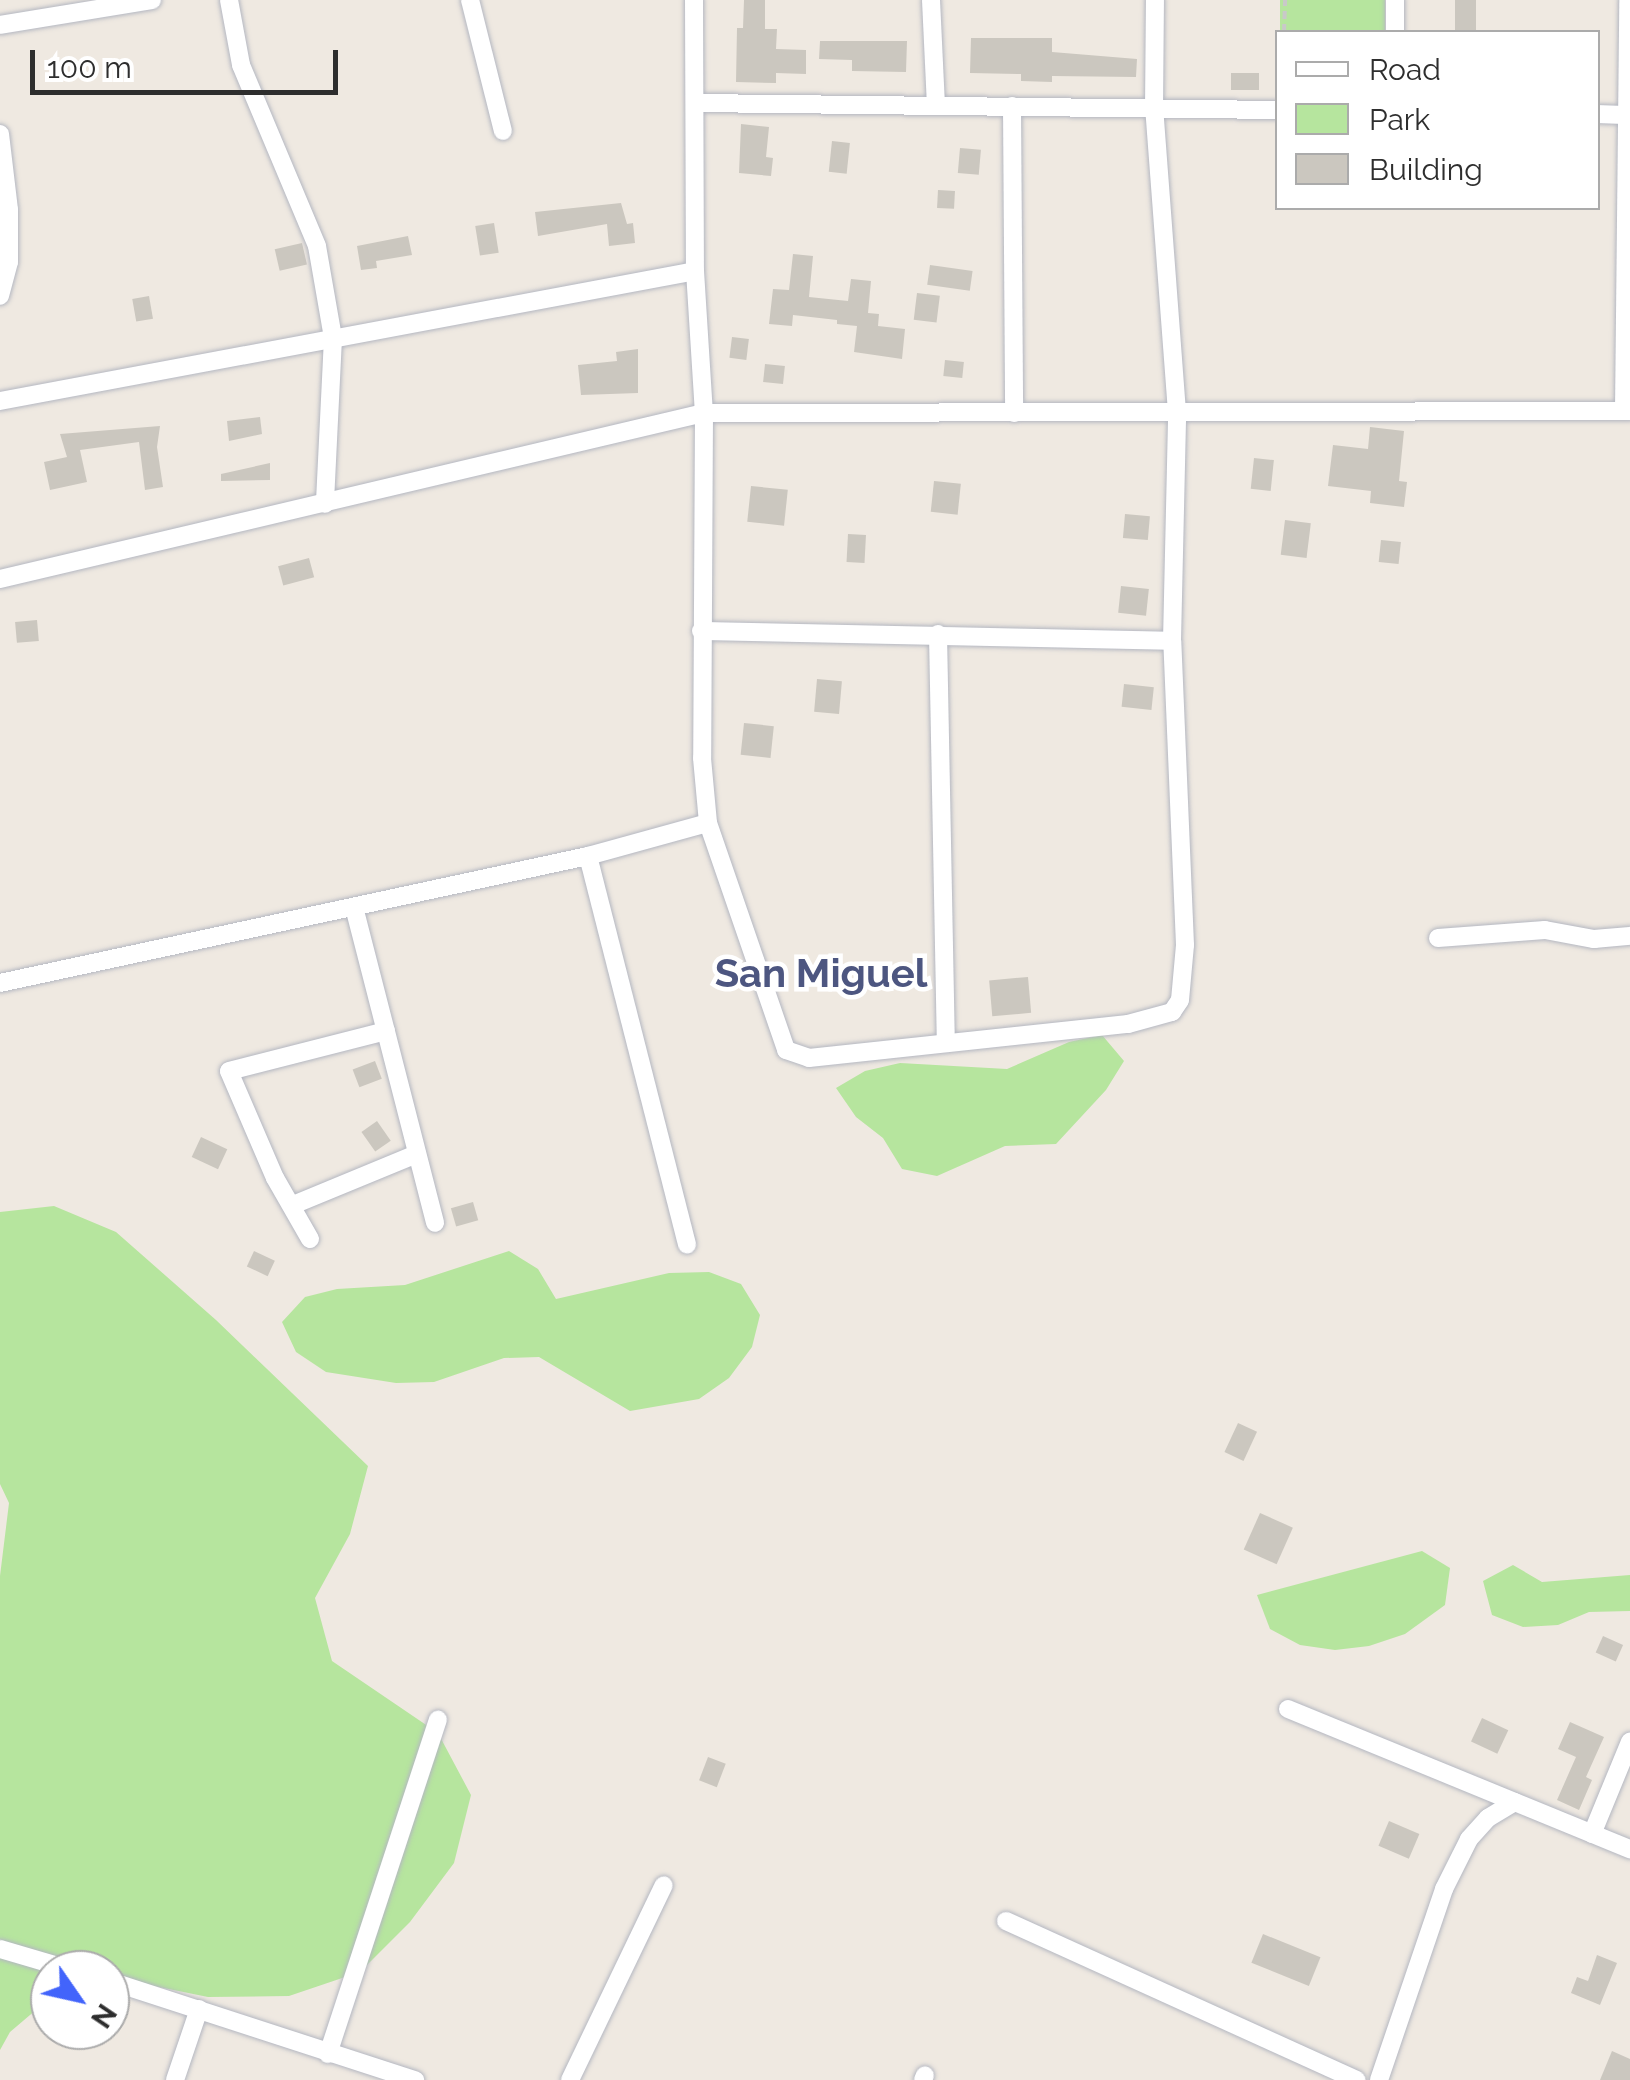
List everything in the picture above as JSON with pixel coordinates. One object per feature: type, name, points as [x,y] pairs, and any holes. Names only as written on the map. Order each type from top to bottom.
[{"type":"street","points":[[0,25],[152,0]]},
{"type":"street","points":[[229,0],[241,65],[317,246],[334,338],[326,504]]},
{"type":"street","points":[[470,0],[503,131]]},
{"type":"street","points":[[694,0],[695,271],[704,413],[702,758],[708,823],[786,1050],[809,1058],[1128,1024],[1172,1012],[1180,1000],[1185,945],[1172,641],[1177,412],[1154,108],[1155,0]]},
{"type":"street","points":[[931,0],[936,106]]},
{"type":"street","points":[[1395,0],[1395,30]]},
{"type":"street","points":[[0,579],[704,413],[1627,411],[1628,0]]},
{"type":"street","points":[[696,102],[1275,110]]},
{"type":"street","points":[[1012,106],[1014,412]]},
{"type":"street","points":[[1600,114],[1629,115]]},
{"type":"street","points":[[0,134],[10,210],[9,262],[0,296]]},
{"type":"street","points":[[0,401],[695,271]]},
{"type":"street","points":[[701,631],[1172,641]]},
{"type":"street","points":[[938,634],[946,1041]]},
{"type":"street","points":[[0,983],[588,856],[708,823]]},
{"type":"street","points":[[588,856],[687,1245]]},
{"type":"street","points":[[354,907],[435,1222]]},
{"type":"street","points":[[1438,938],[1546,930],[1594,939],[1630,936]]},
{"type":"street","points":[[310,1239],[275,1178],[229,1071],[386,1031]]},
{"type":"street","points":[[293,1205],[418,1154]]},
{"type":"street","points":[[1288,1709],[1630,1849]]},
{"type":"street","points":[[328,2054],[438,1720]]},
{"type":"street","points":[[1592,1834],[1630,1742]]},
{"type":"street","points":[[1379,2080],[1444,1889],[1469,1839],[1488,1818],[1515,1802]]},
{"type":"street","points":[[570,2080],[664,1885]]},
{"type":"street","points":[[1006,1920],[1324,2073],[1357,2080]]},
{"type":"street","points":[[0,1949],[30,1958]]},
{"type":"street","points":[[130,1987],[415,2080]]},
{"type":"street","points":[[174,2080],[199,2009]]},
{"type":"path","points":[[1284,30],[1285,0]]},
{"type":"green space","points":[[1280,0],[1385,0],[1385,30],[1280,30]]},
{"type":"green space","points":[[1102,1035],[1124,1061],[1106,1090],[1056,1144],[1005,1146],[937,1176],[902,1169],[883,1138],[856,1117],[836,1088],[865,1071],[900,1063],[1007,1069],[1069,1042]]},
{"type":"green space","points":[[54,1206],[116,1232],[216,1320],[368,1466],[350,1534],[315,1598],[332,1661],[438,1733],[471,1795],[454,1863],[410,1922],[360,1972],[289,1996],[208,1997],[130,1983],[130,1950],[30,1950],[30,2015],[10,2032],[0,2050],[0,1576],[9,1503],[0,1484],[0,1212]]},
{"type":"green space","points":[[509,1251],[538,1269],[556,1299],[669,1273],[709,1272],[741,1284],[760,1315],[752,1347],[729,1378],[699,1399],[630,1411],[539,1357],[504,1358],[434,1382],[396,1383],[326,1372],[296,1352],[282,1322],[305,1297],[337,1289],[405,1285]]},
{"type":"green space","points":[[1422,1551],[1450,1568],[1445,1605],[1405,1634],[1369,1646],[1335,1650],[1300,1645],[1270,1629],[1257,1595]]},
{"type":"green space","points":[[1513,1565],[1542,1582],[1630,1575],[1630,1611],[1589,1612],[1558,1625],[1523,1627],[1492,1615],[1483,1581]]},
{"type":"building","points":[[744,0],[765,0],[765,29],[777,29],[776,49],[806,50],[806,74],[776,73],[776,83],[736,82],[737,28],[743,28]]},
{"type":"building","points":[[1455,0],[1476,0],[1476,30],[1455,30]]},
{"type":"building","points":[[971,38],[1052,38],[1052,52],[1137,59],[1136,77],[1052,76],[1052,82],[1021,81],[1021,74],[970,73]]},
{"type":"building","points":[[820,41],[907,41],[906,72],[852,71],[852,60],[819,59]]},
{"type":"building","points":[[1231,73],[1259,73],[1259,90],[1231,90]]},
{"type":"building","points":[[741,124],[769,127],[766,157],[773,158],[771,176],[739,173]]},
{"type":"building","points":[[832,141],[850,143],[847,174],[829,172]]},
{"type":"building","points":[[960,148],[981,150],[979,175],[958,173]]},
{"type":"building","points":[[938,190],[955,191],[954,209],[937,208]]},
{"type":"building","points":[[621,203],[627,224],[633,223],[635,243],[609,246],[607,224],[538,236],[535,212]]},
{"type":"building","points":[[494,223],[499,253],[480,256],[475,226]]},
{"type":"building","points":[[408,236],[412,255],[376,261],[377,268],[361,270],[357,246]]},
{"type":"building","points":[[302,243],[307,264],[280,271],[275,249]]},
{"type":"building","points":[[793,254],[813,256],[809,297],[848,301],[851,279],[871,281],[868,313],[879,314],[878,326],[905,329],[902,359],[854,352],[857,326],[837,324],[837,320],[793,315],[792,326],[769,324],[773,289],[789,290]]},
{"type":"building","points":[[930,265],[973,271],[970,291],[927,285]]},
{"type":"building","points":[[917,293],[940,296],[937,323],[914,320]]},
{"type":"building","points":[[149,296],[153,319],[136,322],[132,299]]},
{"type":"building","points":[[732,337],[749,339],[746,360],[729,358]]},
{"type":"building","points":[[638,349],[638,393],[581,395],[578,365],[617,361],[616,352]]},
{"type":"building","points":[[945,360],[964,362],[962,378],[943,376]]},
{"type":"building","points":[[765,364],[785,366],[783,384],[763,382]]},
{"type":"building","points":[[260,417],[262,434],[229,441],[227,421]]},
{"type":"building","points":[[160,426],[157,447],[163,487],[145,490],[139,442],[80,450],[87,482],[50,490],[44,462],[67,457],[60,434]]},
{"type":"building","points":[[1370,427],[1404,431],[1399,481],[1407,482],[1404,507],[1370,503],[1371,491],[1328,486],[1333,445],[1368,449]]},
{"type":"building","points":[[1254,458],[1274,460],[1271,491],[1251,489]]},
{"type":"building","points":[[270,463],[270,480],[221,481],[221,474]]},
{"type":"building","points":[[934,481],[961,484],[958,515],[931,512]]},
{"type":"building","points":[[751,486],[788,490],[784,526],[747,522]]},
{"type":"building","points":[[1125,514],[1150,516],[1148,540],[1123,538]]},
{"type":"building","points":[[1285,520],[1311,523],[1307,558],[1281,555]]},
{"type":"building","points":[[848,534],[866,535],[865,563],[847,562]]},
{"type":"building","points":[[1381,540],[1401,542],[1399,564],[1379,562]]},
{"type":"building","points":[[309,558],[314,577],[283,586],[278,566]]},
{"type":"building","points":[[1121,586],[1149,589],[1146,616],[1118,613]]},
{"type":"building","points":[[37,620],[39,641],[17,643],[15,622]]},
{"type":"building","points":[[817,679],[842,681],[839,714],[814,712]]},
{"type":"building","points":[[1124,684],[1154,687],[1151,710],[1122,707]]},
{"type":"building","points":[[744,723],[774,726],[770,758],[741,755]]},
{"type":"building","points":[[1028,977],[1031,1013],[992,1016],[989,980]]},
{"type":"building","points":[[375,1061],[382,1079],[359,1087],[353,1070]]},
{"type":"building","points":[[377,1121],[391,1141],[375,1152],[361,1132]]},
{"type":"building","points":[[201,1137],[227,1149],[218,1169],[192,1157]]},
{"type":"building","points":[[473,1202],[478,1220],[456,1227],[451,1208]]},
{"type":"building","points":[[254,1251],[275,1261],[268,1276],[247,1266]]},
{"type":"building","points":[[1238,1423],[1257,1432],[1244,1461],[1224,1452]]},
{"type":"building","points":[[1260,1513],[1293,1528],[1277,1564],[1244,1550]]},
{"type":"building","points":[[1603,1636],[1623,1645],[1616,1661],[1596,1652]]},
{"type":"building","points":[[1482,1718],[1508,1730],[1497,1754],[1471,1742]]},
{"type":"building","points":[[1570,1722],[1604,1737],[1586,1777],[1592,1780],[1579,1810],[1557,1800],[1576,1757],[1558,1749]]},
{"type":"building","points":[[708,1757],[726,1764],[717,1787],[699,1780]]},
{"type":"building","points":[[1389,1821],[1419,1834],[1409,1859],[1378,1846]]},
{"type":"building","points":[[1263,1934],[1320,1957],[1309,1986],[1251,1963]]},
{"type":"building","points":[[1597,1955],[1617,1963],[1600,2005],[1571,1993],[1577,1977],[1588,1981]]},
{"type":"building","points":[[1612,2051],[1630,2059],[1630,2080],[1600,2080]]},
{"type":"district","name":"San Miguel","points":[[821,973]]}]
